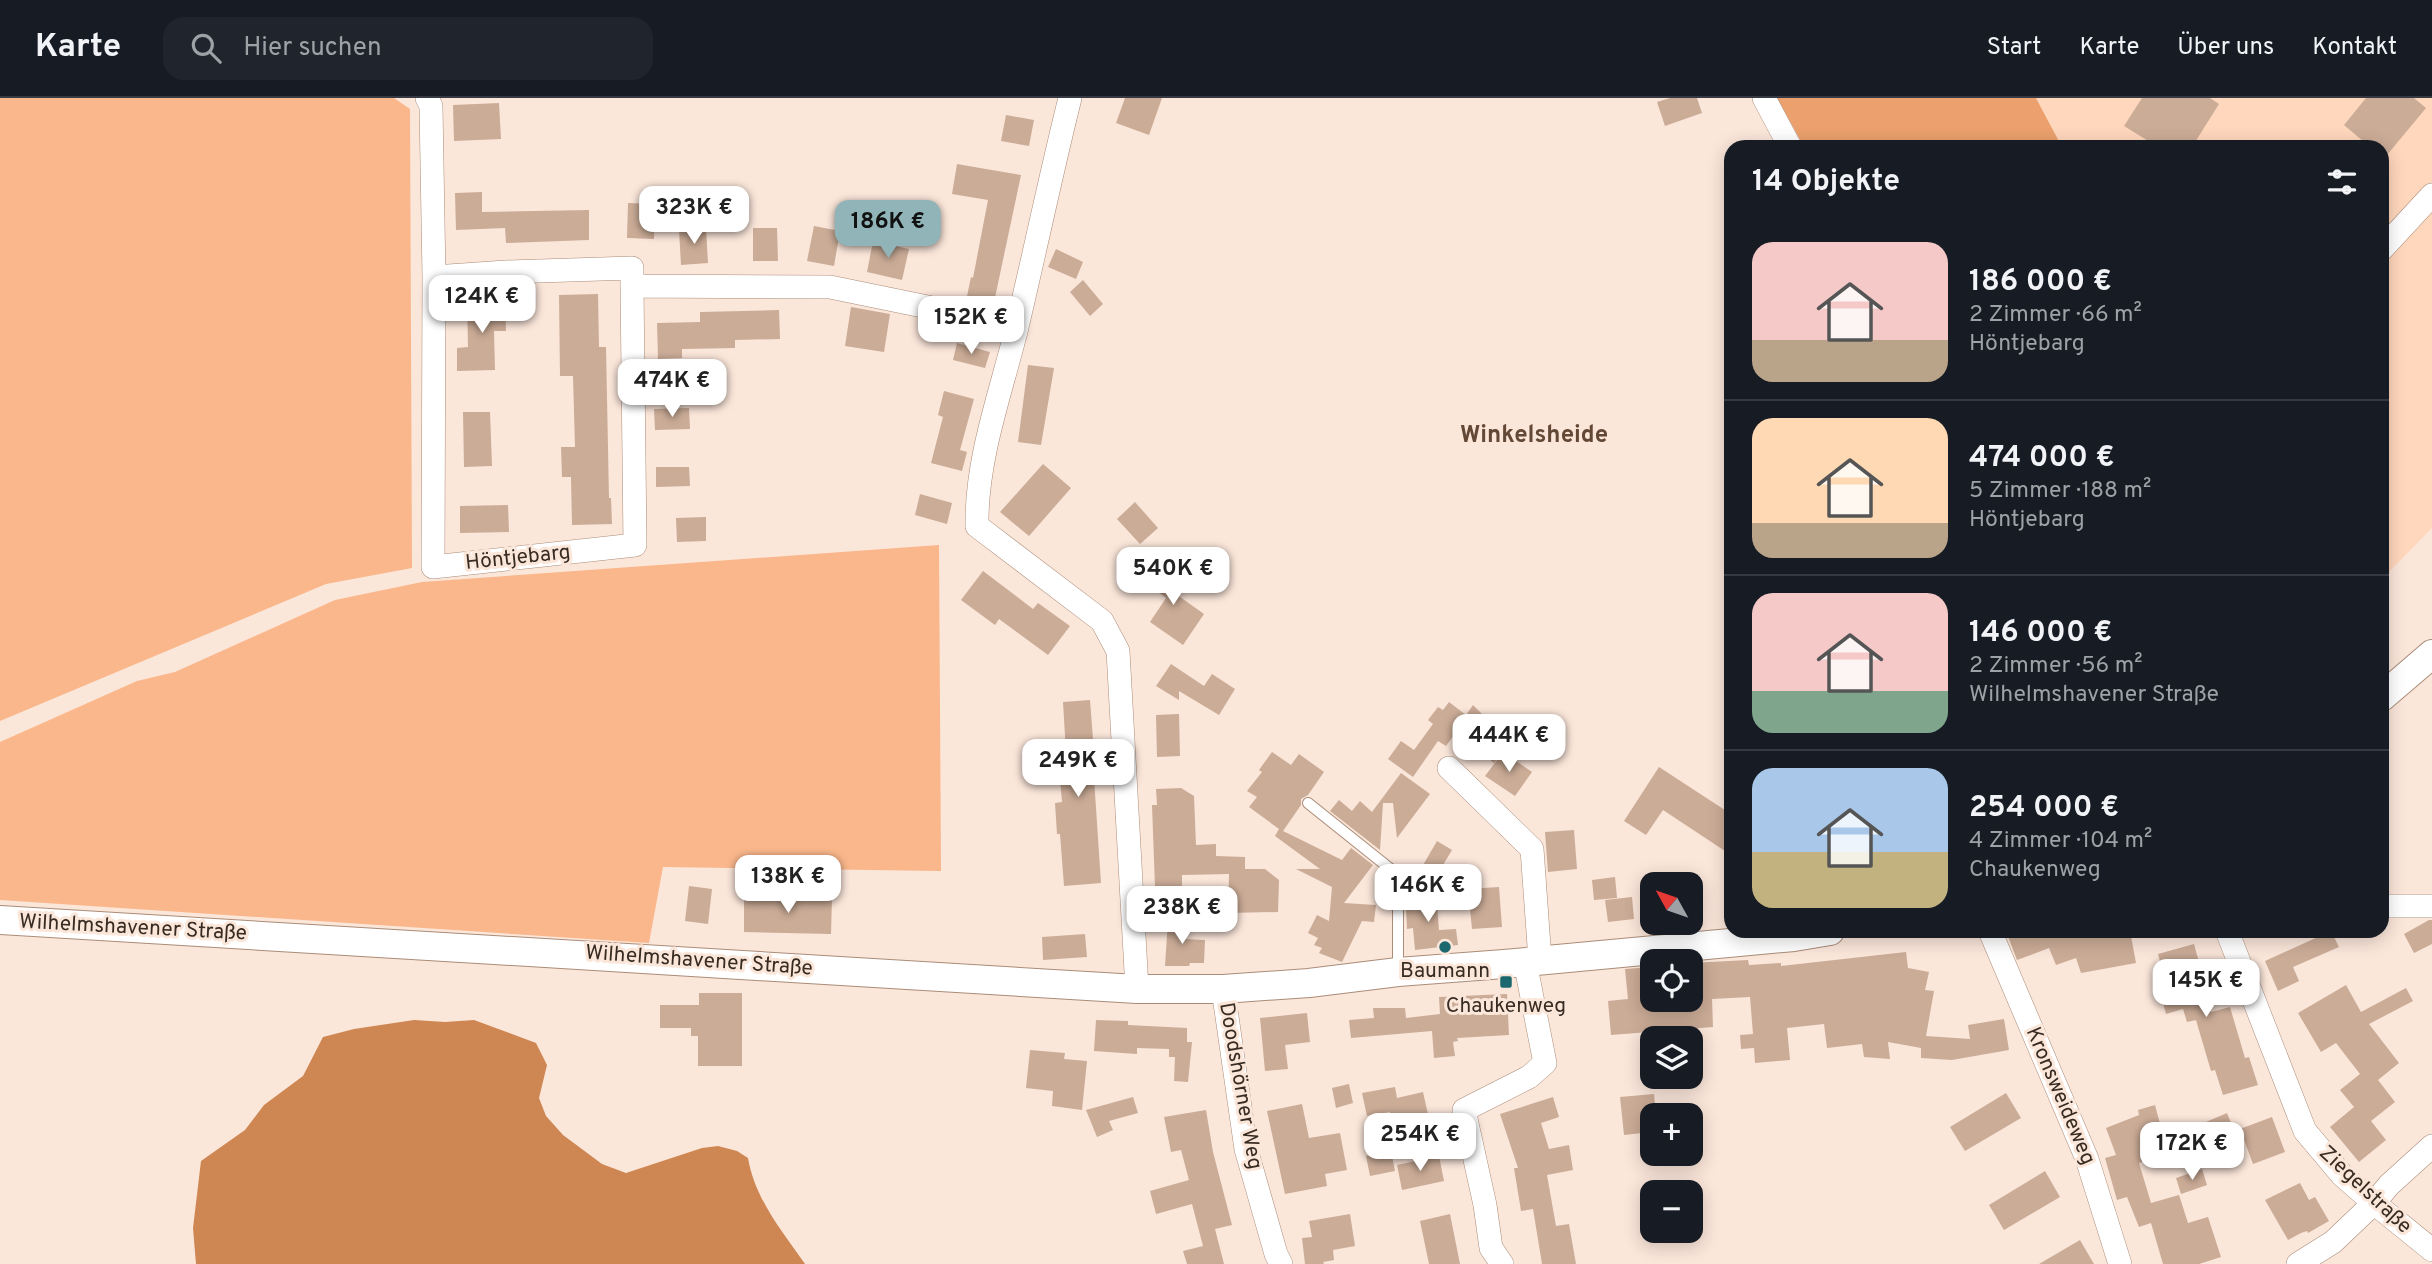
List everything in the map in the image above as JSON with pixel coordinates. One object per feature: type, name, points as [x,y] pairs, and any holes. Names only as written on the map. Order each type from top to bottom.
[{"type":"street","name":"Höntjebarg","points":[[427,98],[431,106],[434,277],[433,567],[635,545],[632,286]]},
{"type":"street","points":[[1070,98],[1017,328],[983,458],[977,526],[1102,621],[1118,651],[1137,989]]},
{"type":"street","points":[[1764,98],[1786,140]]},
{"type":"street","points":[[2389,241],[2432,195]]},
{"type":"street","points":[[434,277],[632,268],[632,286],[830,287],[1017,328]]},
{"type":"street","points":[[2389,691],[2432,654]]},
{"type":"street","points":[[1449,768],[1532,849],[1532,961],[1545,1063],[1529,1077],[1464,1110],[1485,1205],[1491,1248],[1502,1264]]},
{"type":"street","points":[[2389,906],[2432,906]]},
{"type":"street","name":"Wilhelmshavener Straße","points":[[0,919],[1137,989],[1223,989],[1309,984],[1398,972],[1783,938]]},
{"type":"street","name":"Kronsweideweg","points":[[1993,938],[2087,1159],[2120,1264]]},
{"type":"street","name":"Ziegelstraße","points":[[2230,938],[2305,1131],[2342,1175],[2432,1250]]},
{"type":"street","name":"Doodshörner Weg","points":[[1223,989],[1246,1149],[1276,1254],[1282,1264]]},
{"type":"street","points":[[2298,1264],[2333,1242],[2432,1146]]},
{"type":"lane","points":[[1308,803],[1398,875],[1398,972]]},
{"type":"shaded area","points":[[0,98],[394,98],[410,109],[412,568],[326,584],[0,721]]},
{"type":"shaded area","points":[[1777,98],[2036,98],[2058,140],[1800,140]]},
{"type":"shaded area","points":[[2036,98],[2432,98],[2432,528],[2389,572],[2389,140],[2058,140]]},
{"type":"shaded area","points":[[939,545],[941,871],[663,867],[649,943],[0,900],[0,742],[137,681],[175,672],[335,600],[422,582]]},
{"type":"shaded area","points":[[414,1020],[474,1020],[536,1043],[547,1065],[539,1098],[546,1116],[563,1135],[602,1164],[626,1173],[702,1148],[718,1146],[737,1151],[748,1158],[763,1201],[805,1264],[196,1264],[193,1228],[201,1161],[245,1130],[264,1105],[303,1076],[323,1037],[354,1029]]},
{"type":"building","points":[[1125,98],[1162,98],[1149,135],[1116,123]]},
{"type":"building","points":[[1670,98],[1697,98],[1702,113],[1665,126],[1657,102]]},
{"type":"building","points":[[2142,98],[2210,98],[2219,104],[2196,140],[2147,140],[2124,126]]},
{"type":"building","points":[[2366,98],[2414,98],[2426,108],[2389,153],[2389,140],[2362,140],[2344,125]]},
{"type":"building","points":[[499,103],[501,139],[454,141],[453,105]]},
{"type":"building","points":[[1006,115],[1034,120],[1029,146],[1001,141]]},
{"type":"building","points":[[957,164],[1021,175],[993,307],[966,301],[988,200],[952,194]]},
{"type":"building","points":[[482,192],[482,212],[589,210],[589,240],[506,243],[505,228],[456,230],[455,193]]},
{"type":"building","points":[[628,203],[655,204],[654,239],[627,238]]},
{"type":"building","points":[[814,226],[840,231],[834,266],[807,261]]},
{"type":"building","points":[[706,228],[708,263],[681,265],[679,230]]},
{"type":"building","points":[[753,228],[777,228],[778,261],[753,261]]},
{"type":"building","points":[[873,241],[909,249],[902,280],[867,272]]},
{"type":"building","points":[[1056,249],[1083,262],[1076,279],[1048,267]]},
{"type":"building","points":[[1083,280],[1103,304],[1090,316],[1070,292]]},
{"type":"building","points":[[598,294],[599,347],[606,347],[609,498],[612,524],[572,525],[571,477],[562,477],[561,447],[575,447],[573,376],[560,376],[559,295]]},
{"type":"building","points":[[505,300],[506,331],[494,331],[495,370],[457,371],[457,348],[468,347],[467,301]]},
{"type":"building","points":[[851,307],[890,314],[884,352],[845,346]]},
{"type":"building","points":[[779,310],[780,339],[735,340],[735,348],[682,349],[682,358],[658,359],[657,323],[700,322],[700,312]]},
{"type":"building","points":[[957,343],[990,352],[985,368],[953,360]]},
{"type":"building","points":[[1028,365],[1054,368],[1041,445],[1018,442]]},
{"type":"building","points":[[944,391],[974,399],[960,450],[967,452],[962,471],[931,463],[943,417],[938,415]]},
{"type":"building","points":[[689,408],[690,429],[655,430],[654,409]]},
{"type":"building","points":[[463,412],[490,412],[492,466],[464,467]]},
{"type":"building","points":[[1043,464],[1071,488],[1029,536],[1000,512]]},
{"type":"building","points":[[656,467],[689,467],[690,486],[656,487]]},
{"type":"building","points":[[920,494],[952,503],[947,524],[915,515]]},
{"type":"building","points":[[1135,502],[1158,528],[1140,544],[1117,519]]},
{"type":"building","points":[[508,505],[509,532],[460,533],[460,506]]},
{"type":"building","points":[[706,517],[706,541],[677,542],[676,518]]},
{"type":"building","points":[[1161,565],[1182,580],[1173,592],[1204,614],[1183,645],[1150,622],[1166,598],[1143,580]]},
{"type":"building","points":[[983,571],[1033,609],[1038,603],[1070,626],[1048,655],[999,619],[995,625],[961,600]]},
{"type":"building","points":[[1171,664],[1204,686],[1212,674],[1235,689],[1219,715],[1179,691],[1179,700],[1156,686]]},
{"type":"building","points":[[1090,700],[1101,883],[1064,886],[1055,803],[1062,802],[1058,754],[1066,753],[1063,702]]},
{"type":"building","points":[[1449,702],[1466,715],[1473,705],[1496,728],[1493,732],[1509,743],[1494,763],[1481,753],[1485,746],[1459,728],[1446,746],[1438,741],[1413,777],[1388,759],[1401,741],[1414,750],[1433,724],[1428,720],[1438,707],[1443,710]]},
{"type":"building","points":[[1179,714],[1180,756],[1157,757],[1156,715]]},
{"type":"building","points":[[1272,752],[1291,765],[1299,754],[1324,772],[1308,795],[1301,799],[1301,805],[1283,831],[1342,860],[1351,848],[1373,865],[1344,903],[1376,905],[1374,922],[1362,921],[1342,962],[1319,953],[1322,948],[1314,945],[1318,938],[1308,933],[1317,915],[1329,921],[1332,887],[1296,869],[1320,869],[1275,836],[1279,829],[1249,807],[1257,797],[1247,791],[1262,772],[1259,770]]},
{"type":"building","points":[[1503,752],[1532,772],[1515,796],[1485,776]]},
{"type":"building","points":[[1659,767],[1724,809],[1724,850],[1663,810],[1646,835],[1624,821]]},
{"type":"building","points":[[1401,773],[1430,794],[1397,838],[1393,803],[1383,803],[1380,850],[1330,811],[1339,800],[1352,811],[1360,801],[1372,812]]},
{"type":"building","points":[[1181,788],[1194,796],[1196,845],[1216,844],[1216,856],[1245,857],[1245,869],[1265,869],[1279,880],[1278,912],[1228,913],[1229,874],[1182,875],[1182,886],[1155,887],[1152,805],[1157,805],[1156,789]]},
{"type":"building","points":[[1574,830],[1577,869],[1548,872],[1545,832]]},
{"type":"building","points":[[1437,841],[1452,850],[1434,880],[1419,872]]},
{"type":"building","points":[[1615,877],[1617,898],[1594,900],[1592,880]]},
{"type":"building","points":[[689,886],[712,889],[708,924],[685,921]]},
{"type":"building","points":[[1499,887],[1502,927],[1472,929],[1468,889]]},
{"type":"building","points":[[1436,893],[1439,930],[1456,929],[1458,945],[1415,950],[1413,928],[1407,929],[1406,907],[1414,906],[1412,896]]},
{"type":"building","points":[[744,897],[832,898],[831,934],[744,932]]},
{"type":"building","points":[[1632,897],[1634,919],[1608,922],[1605,900]]},
{"type":"building","points":[[1168,920],[1185,920],[1185,939],[1205,940],[1204,963],[1165,966]]},
{"type":"building","points":[[2432,920],[2432,944],[2414,953],[2404,934]]},
{"type":"building","points":[[1085,934],[1087,957],[1043,960],[1042,937]]},
{"type":"building","points":[[2009,938],[2131,938],[2136,963],[2081,973],[2076,958],[2056,965],[2049,948],[2017,960]]},
{"type":"building","points":[[2316,938],[2334,938],[2339,947],[2293,967],[2299,981],[2278,991],[2265,961]]},
{"type":"building","points":[[2194,944],[2203,977],[2199,978],[2211,1012],[2230,1007],[2245,1058],[2249,1057],[2258,1085],[2223,1095],[2215,1070],[2211,1071],[2196,1020],[2187,1022],[2183,1009],[2166,1014],[2159,988],[2167,986],[2158,954]]},
{"type":"building","points":[[1906,952],[1908,968],[1929,972],[1925,990],[1934,991],[1926,1036],[1970,1039],[1968,1025],[2004,1019],[2009,1050],[1952,1060],[1921,1058],[1921,1048],[1888,1042],[1890,1059],[1864,1057],[1862,1044],[1827,1048],[1824,1024],[1787,1028],[1790,1060],[1755,1063],[1754,1048],[1741,1049],[1740,1035],[1753,1034],[1750,997],[1712,999],[1713,1027],[1640,1026],[1640,1033],[1611,1035],[1608,1001],[1628,999],[1625,969],[1640,968],[1640,1012],[1703,1012],[1703,962],[1748,960],[1749,965],[1781,963],[1781,966]]},
{"type":"building","points":[[2346,985],[2361,1012],[2406,988],[2413,1001],[2369,1024],[2399,1063],[2378,1080],[2395,1102],[2371,1121],[2386,1140],[2359,1162],[2330,1127],[2354,1107],[2340,1090],[2360,1074],[2336,1043],[2321,1052],[2298,1013]]},
{"type":"building","points":[[699,993],[742,993],[742,1066],[698,1066],[698,1036],[691,1036],[691,1028],[660,1028],[660,1005],[699,1005]]},
{"type":"building","points":[[1507,994],[1509,1035],[1457,1038],[1458,1041],[1453,1042],[1455,1056],[1434,1058],[1432,1031],[1351,1038],[1349,1020],[1374,1018],[1373,1008],[1405,1008],[1406,1018],[1440,1014],[1439,997]]},
{"type":"building","points":[[1307,1013],[1310,1042],[1285,1045],[1288,1069],[1265,1071],[1260,1018]]},
{"type":"building","points":[[1096,1020],[1128,1021],[1128,1025],[1187,1028],[1187,1042],[1192,1042],[1188,1082],[1174,1081],[1175,1057],[1169,1057],[1169,1049],[1137,1048],[1137,1054],[1094,1051]]},
{"type":"building","points":[[1030,1050],[1065,1053],[1064,1059],[1087,1061],[1082,1110],[1052,1106],[1053,1091],[1026,1088]]},
{"type":"building","points":[[1349,1084],[1353,1103],[1336,1108],[1332,1088]]},
{"type":"building","points":[[1395,1087],[1397,1098],[1423,1092],[1430,1123],[1393,1131],[1390,1112],[1367,1116],[1362,1093]]},
{"type":"building","points":[[2006,1093],[2021,1118],[1965,1151],[1950,1127]]},
{"type":"building","points":[[1654,1094],[1655,1103],[1640,1103],[1640,1133],[1624,1135],[1620,1097]]},
{"type":"building","points":[[1133,1097],[1138,1113],[1109,1121],[1113,1130],[1097,1137],[1086,1110]]},
{"type":"building","points":[[1553,1097],[1559,1117],[1541,1123],[1549,1149],[1569,1145],[1573,1170],[1547,1175],[1556,1226],[1569,1224],[1576,1264],[1542,1264],[1533,1209],[1521,1211],[1514,1168],[1518,1168],[1500,1114]]},
{"type":"building","points":[[1302,1104],[1309,1138],[1340,1133],[1347,1170],[1325,1174],[1327,1186],[1285,1194],[1267,1111]]},
{"type":"building","points":[[2155,1105],[2168,1154],[2139,1163],[2151,1203],[2179,1195],[2188,1223],[2208,1217],[2221,1257],[2199,1264],[2163,1264],[2151,1223],[2139,1227],[2127,1197],[2117,1200],[2105,1158],[2116,1155],[2106,1128],[2139,1115],[2138,1110]]},
{"type":"building","points":[[1206,1110],[1213,1152],[1232,1225],[1215,1229],[1224,1264],[1187,1264],[1183,1251],[1203,1246],[1192,1204],[1156,1214],[1150,1191],[1189,1180],[1181,1150],[1171,1152],[1164,1117]]},
{"type":"building","points":[[2227,1113],[2234,1130],[2213,1139],[2206,1122]]},
{"type":"building","points":[[2272,1117],[2285,1152],[2253,1164],[2240,1129]]},
{"type":"building","points":[[1391,1151],[1395,1171],[1370,1176],[1366,1156]]},
{"type":"building","points":[[1439,1156],[1444,1181],[1402,1190],[1397,1165]]},
{"type":"building","points":[[2202,1169],[2207,1185],[2181,1194],[2176,1178]]},
{"type":"building","points":[[2045,1171],[2060,1197],[2004,1230],[1989,1205]]},
{"type":"building","points":[[2300,1183],[2309,1200],[2315,1197],[2329,1221],[2288,1240],[2265,1200]]},
{"type":"building","points":[[1350,1214],[1355,1246],[1333,1250],[1334,1260],[1323,1262],[1324,1264],[1305,1264],[1302,1238],[1312,1237],[1309,1221]]},
{"type":"building","points":[[1450,1214],[1460,1264],[1429,1264],[1420,1221]]},
{"type":"building","points":[[2080,1240],[2094,1264],[2039,1264]]},
{"type":"place","name":"Baumann","points":[[1445,947]]},
{"type":"place","name":"Chaukenweg","points":[[1506,982]]},
{"type":"district","name":"Winkelsheide","points":[[1534,436]]}]
